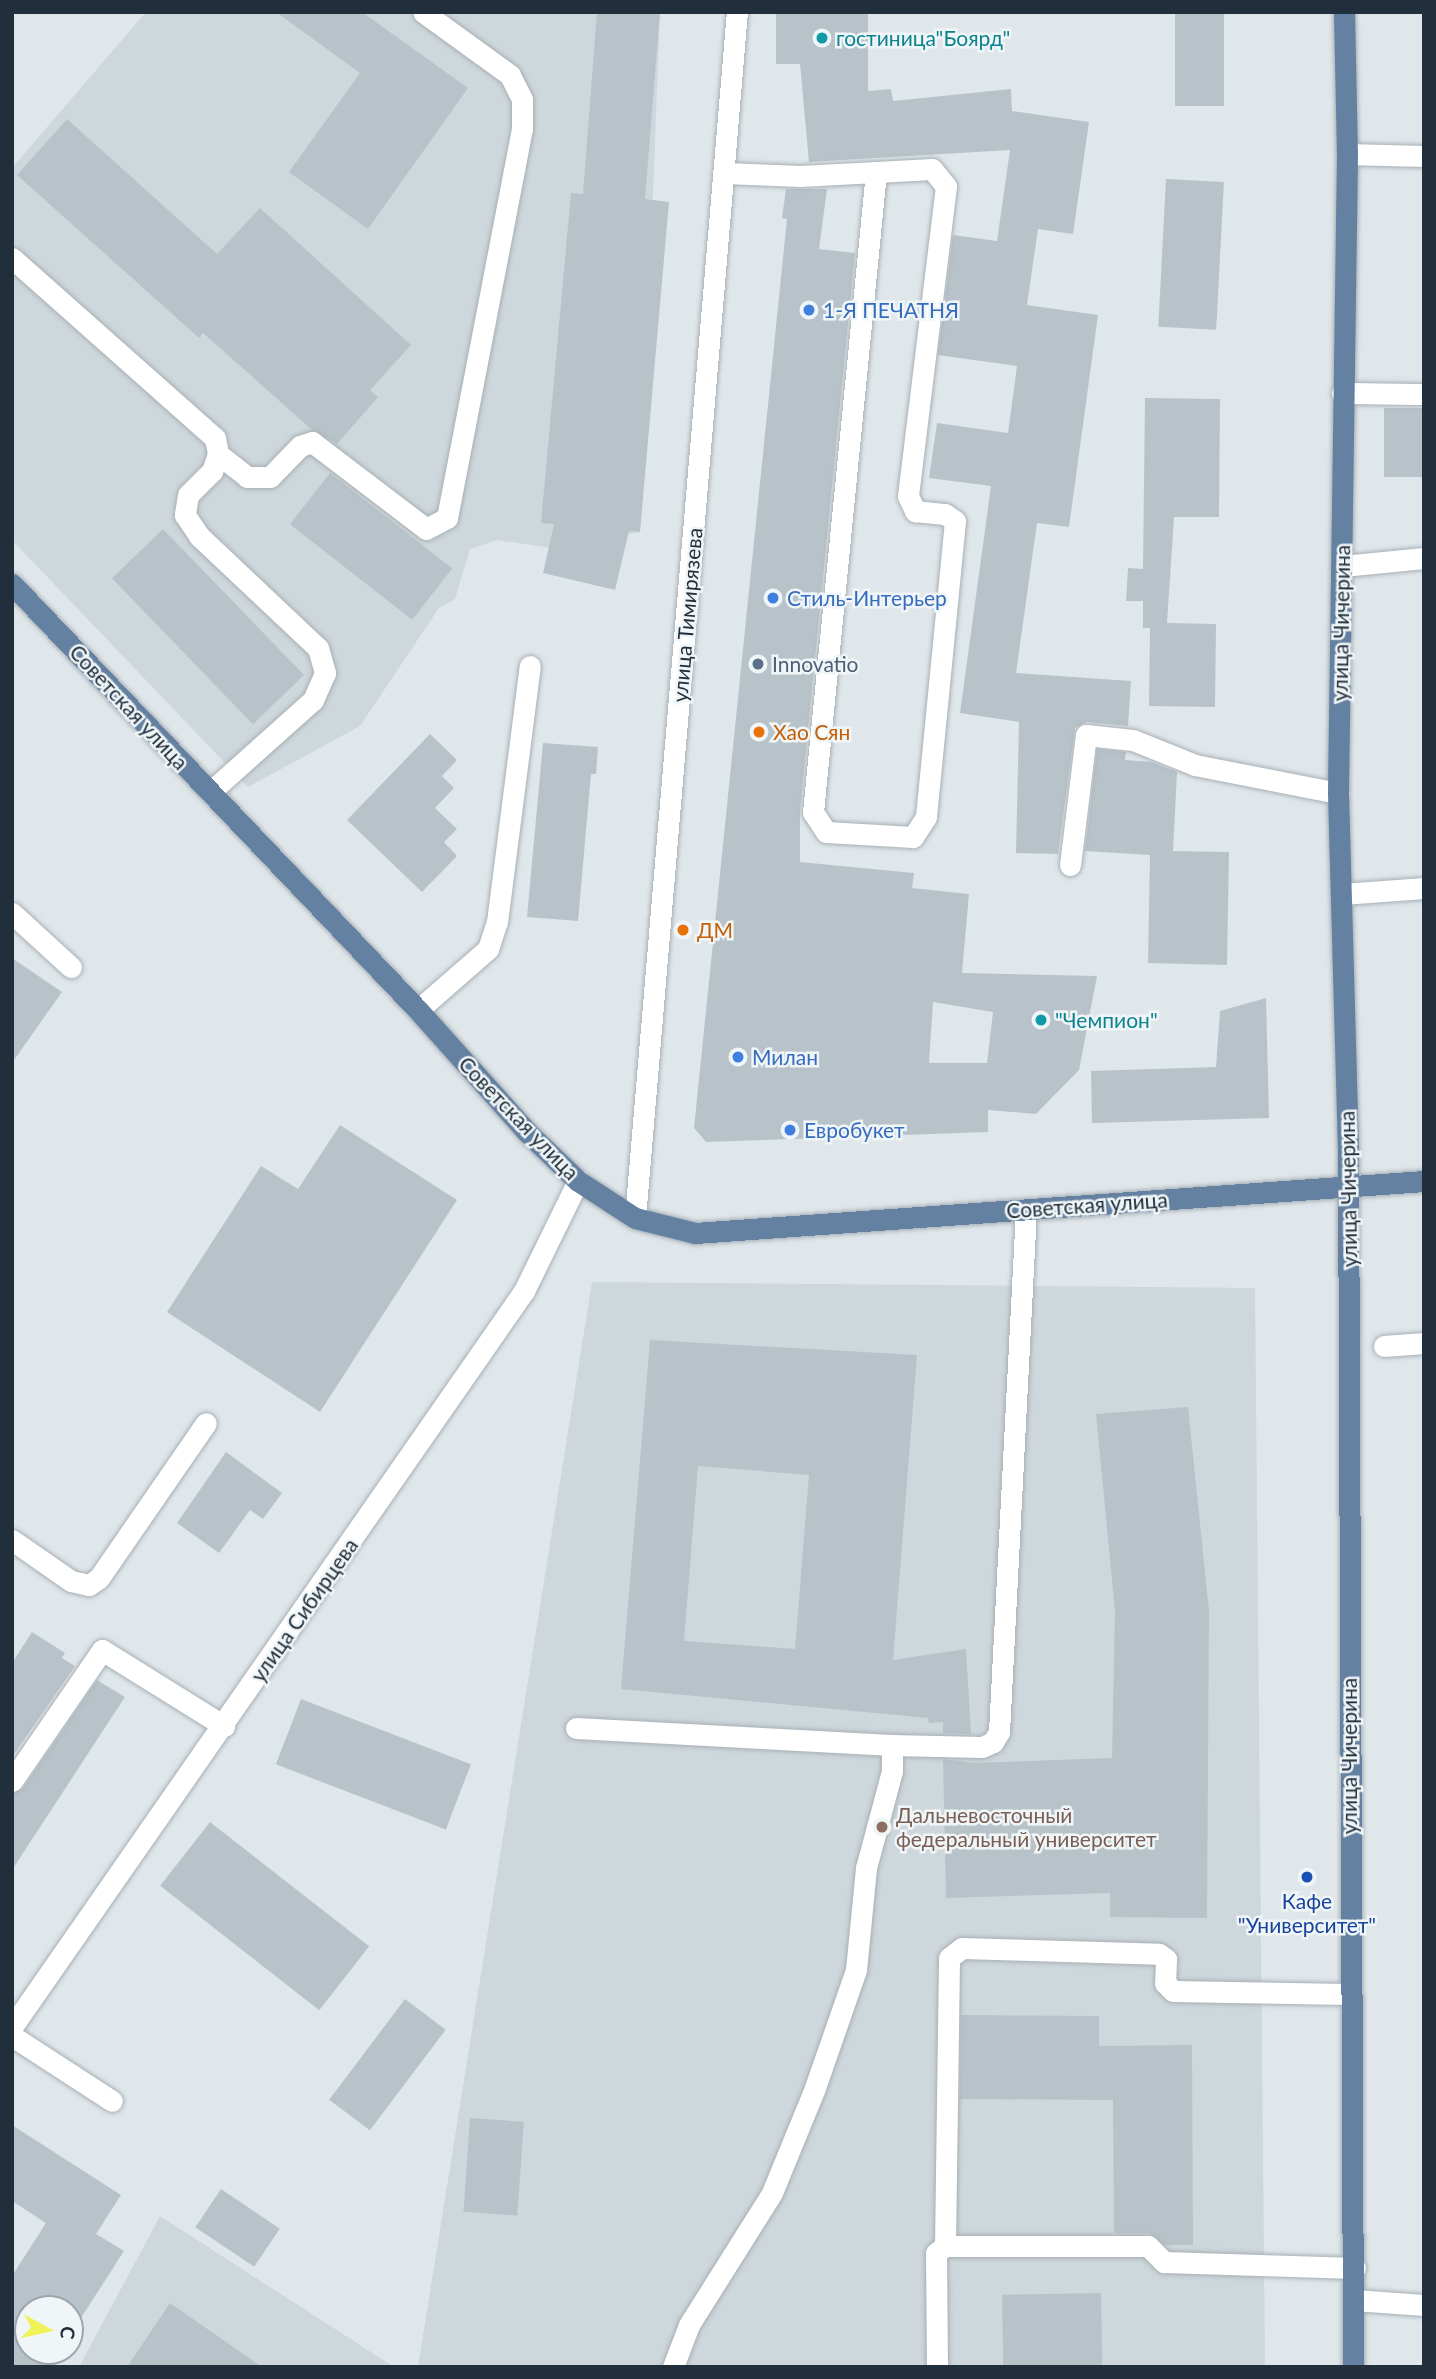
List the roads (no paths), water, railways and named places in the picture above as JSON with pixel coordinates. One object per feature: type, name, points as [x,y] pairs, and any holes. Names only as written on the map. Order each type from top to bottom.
[{"type":"main road","name":"улица Чичерина","points":[[1344,12],[1348,154],[1342,393],[1343,566],[1338,793],[1348,1186],[1349,1994],[1355,2268],[1353,2367]]},
{"type":"main road","name":"Советская улица","points":[[12,584],[418,1010],[526,1131],[578,1181],[635,1218],[695,1233],[1424,1181]]},
{"type":"street","points":[[218,453],[247,477],[270,477],[300,446],[312,442],[426,529],[447,518],[522,130],[522,99],[510,75],[423,12]]},
{"type":"street","name":"улица Тимирязева","points":[[635,1218],[737,12]]},
{"type":"street","points":[[1348,154],[1424,156]]},
{"type":"street","points":[[725,173],[800,176],[932,169],[946,186],[908,496],[915,511],[945,514],[955,521],[926,817],[913,837],[825,832],[813,812],[876,172]]},
{"type":"street","points":[[12,258],[215,438],[218,453],[212,471],[188,495],[185,516],[199,536],[318,648],[325,673],[313,700],[210,792]]},
{"type":"street","points":[[1342,393],[1424,394]]},
{"type":"street","points":[[1343,566],[1424,558]]},
{"type":"street","points":[[418,1010],[488,949],[491,940],[530,666]]},
{"type":"street","points":[[1070,865],[1086,735],[1133,740],[1195,765],[1338,793]]},
{"type":"street","points":[[1342,894],[1424,888]]},
{"type":"street","points":[[12,913],[71,967]]},
{"type":"street","name":"улица Сибирцева","points":[[12,2027],[225,1726],[524,1291],[578,1181]]},
{"type":"street","points":[[576,1728],[892,1745],[982,1747],[993,1742],[999,1732],[1026,1210]]},
{"type":"street","points":[[1384,1346],[1424,1343]]},
{"type":"street","points":[[12,1539],[71,1581],[89,1585],[99,1578],[206,1423]]},
{"type":"street","points":[[12,1782],[102,1650],[225,1726]]},
{"type":"street","points":[[673,2367],[689,2325],[772,2193],[815,2088],[856,1970],[866,1868],[892,1771],[892,1745]]},
{"type":"street","points":[[944,2246],[949,1958],[962,1948],[1159,1954],[1166,1959],[1165,1983],[1173,1991],[1349,1994]]},
{"type":"street","points":[[12,2036],[112,2101]]},
{"type":"street","points":[[936,2367],[936,2253],[944,2246],[1148,2246],[1164,2262],[1355,2268]]},
{"type":"street","points":[[1354,2300],[1424,2305]]},
{"type":"place","name":"гостиница\"Боярд\"","points":[[822,38]]},
{"type":"place","name":"1-Я ПЕЧАТНЯ","points":[[809,310]]},
{"type":"place","name":"Стиль-Интерьер","points":[[773,598]]},
{"type":"place","name":"Innovatio","points":[[758,664]]},
{"type":"place","name":"Хао Сян","points":[[759,732]]},
{"type":"place","name":"ДМ","points":[[683,930]]},
{"type":"place","name":"\"Чемпион\"","points":[[1041,1020]]},
{"type":"place","name":"Милан","points":[[738,1057]]},
{"type":"place","name":"Евробукет","points":[[790,1130]]},
{"type":"place","name":"Дальневосточный федеральный университет","points":[[882,1827]]},
{"type":"place","name":"Кафе \"Университет\"","points":[[1307,1877]]}]
